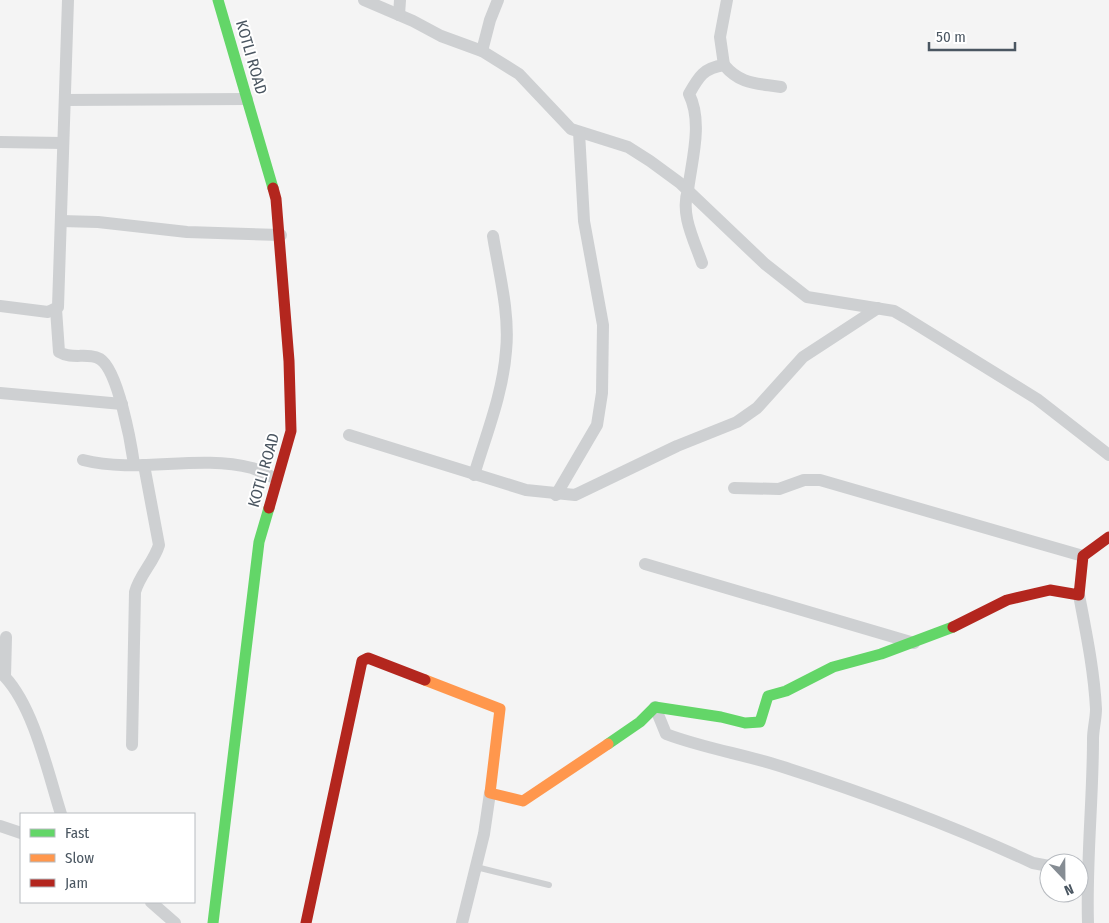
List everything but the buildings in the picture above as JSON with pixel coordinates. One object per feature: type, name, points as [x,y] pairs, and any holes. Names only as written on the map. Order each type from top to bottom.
[{"type":"street","points":[[68,0],[61,221],[56,309],[60,352],[64,355],[101,360],[109,371],[122,404],[159,545],[156,556],[143,571],[135,592],[132,745]]},
{"type":"street","name":"KOTLI ROAD","points":[[213,923],[259,542],[291,431],[289,361],[281,235],[276,199],[218,0]]},
{"type":"street","points":[[364,0],[441,36],[482,51],[519,74],[556,116],[571,129],[607,138],[628,147],[688,190],[766,264],[807,297],[894,311],[924,327],[1021,388],[1109,455]]},
{"type":"street","points":[[398,15],[400,0]]},
{"type":"street","points":[[482,51],[490,20],[498,0]]},
{"type":"street","points":[[727,0],[720,36],[724,65],[742,81],[781,87]]},
{"type":"street","points":[[702,263],[685,214],[685,200],[697,130],[694,124],[695,107],[689,94],[700,76],[711,67],[724,65]]},
{"type":"street","points":[[65,100],[247,99]]},
{"type":"street","points":[[556,495],[597,424],[602,393],[603,325],[584,221],[579,132]]},
{"type":"street","points":[[0,142],[63,143]]},
{"type":"street","points":[[61,221],[98,222],[187,232],[281,235]]},
{"type":"street","points":[[474,475],[501,381],[507,350],[507,325],[493,236]]},
{"type":"street","points":[[0,306],[48,312],[56,309]]},
{"type":"street","points":[[349,435],[526,490],[556,495],[575,495],[677,446],[737,422],[757,408],[803,357],[878,308]]},
{"type":"street","points":[[0,393],[122,404]]},
{"type":"street","points":[[83,460],[96,463],[139,465],[208,462],[254,469],[277,479]]},
{"type":"street","points":[[734,488],[779,489],[804,480],[820,480],[1083,556]]},
{"type":"street","points":[[1086,853],[1094,770],[1093,737],[1096,710],[1092,671],[1079,595],[1083,556],[1109,538]]},
{"type":"street","points":[[645,564],[914,643]]},
{"type":"street","points":[[655,708],[675,714],[721,717],[753,724],[760,722],[768,696],[786,691],[833,667],[914,643],[943,632],[1007,600],[1050,590],[1079,595]]},
{"type":"street","points":[[6,637],[5,677],[15,688],[28,714],[61,813]]},
{"type":"street","points":[[306,923],[362,661],[368,658],[500,709],[484,834],[462,923]]},
{"type":"street","points":[[490,793],[523,801],[640,722],[655,708]]},
{"type":"street","points":[[655,708],[666,734],[686,742],[777,765],[858,791],[941,821],[1039,864]]},
{"type":"street","points":[[0,826],[20,833]]},
{"type":"street","points":[[152,903],[175,923]]},
{"type":"street","points":[[1086,903],[1088,923]]},
{"type":"lane","points":[[476,867],[549,885]]},
{"type":"traffic: fast","points":[[218,0],[273,188]]},
{"type":"traffic: fast","points":[[213,923],[259,542],[269,508]]},
{"type":"traffic: fast","points":[[608,744],[640,722],[655,707],[721,717],[745,723],[760,722],[768,696],[786,691],[833,667],[881,654],[953,627]]},
{"type":"traffic: slow","points":[[425,680],[500,709],[490,793],[523,801],[608,744]]},
{"type":"traffic: jam","points":[[269,508],[291,431],[289,361],[276,199],[273,188]]},
{"type":"traffic: jam","points":[[953,627],[1007,600],[1050,590],[1079,595],[1083,556],[1109,537]]},
{"type":"traffic: jam","points":[[306,923],[362,661],[368,658],[425,680]]}]
